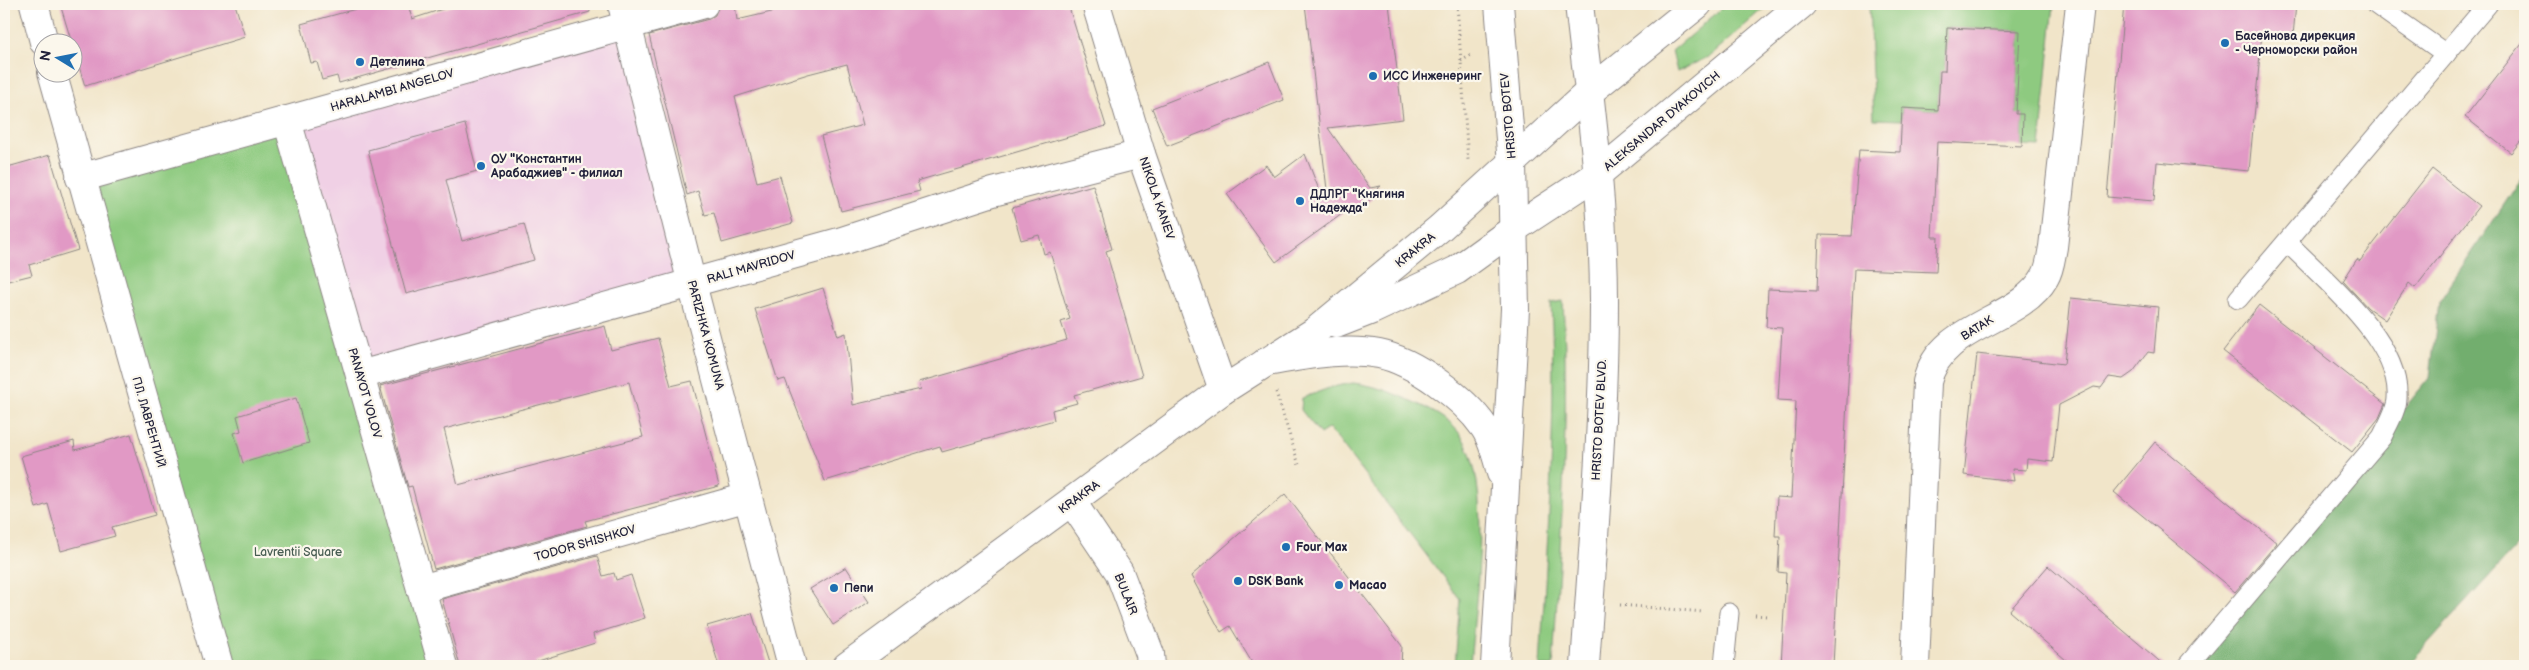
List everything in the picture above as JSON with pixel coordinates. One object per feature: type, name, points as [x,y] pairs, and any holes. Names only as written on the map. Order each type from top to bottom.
[{"type":"street","points":[[34,4],[41,32]]},
{"type":"street","name":"HARALAMBI ANGELOV","points":[[80,178],[287,120],[625,14],[704,4]]},
{"type":"street","name":"NIKOLA KANEV","points":[[1096,4],[1141,154],[1224,390]]},
{"type":"street","name":"HRISTO BOTEV","points":[[1499,4],[1512,164],[1515,228]]},
{"type":"street","points":[[1579,4],[1599,173]]},
{"type":"street","points":[[1512,164],[1589,92],[1698,4]]},
{"type":"street","name":"ALEKSANDAR DYAKOVICH","points":[[1515,228],[1599,173],[1802,4]]},
{"type":"street","name":"BATAK","points":[[1915,666],[1927,382],[1930,370],[1942,350],[2030,295],[2045,277],[2053,247],[2080,4]]},
{"type":"street","name":"PARIZHKA KOMUNA","points":[[625,14],[692,284],[792,666]]},
{"type":"street","name":"ПЛ. ЛАВРЕНТИЙ","points":[[55,82],[80,178],[219,666]]},
{"type":"street","name":"PANAYOT VOLOV","points":[[287,120],[444,666]]},
{"type":"street","name":"RALI MAVRIDOV","points":[[360,375],[840,242],[993,192],[1141,154]]},
{"type":"street","name":"KRAKRA","points":[[847,666],[1224,390],[1314,332],[1440,228],[1512,164]]},
{"type":"street","name":"HRISTO BOTEV BLVD.","points":[[1585,666],[1590,603],[1604,310],[1599,173]]},
{"type":"street","points":[[1495,666],[1515,309],[1515,228]]},
{"type":"street","name":"KRAKRA","points":[[1314,332],[1372,310],[1457,270],[1515,228]]},
{"type":"street","points":[[1266,362],[1336,351],[1380,354],[1412,366],[1460,400],[1484,427],[1496,452],[1505,493]]},
{"type":"street","name":"TODOR SHISHKOV","points":[[421,589],[748,497]]},
{"type":"street","name":"BULAIR","points":[[1072,502],[1119,572],[1150,654],[1151,666]]},
{"type":"lane","points":[[2375,4],[2446,54]]},
{"type":"lane","points":[[2238,299],[2488,4]]},
{"type":"lane","points":[[2187,666],[2382,437],[2398,398],[2393,365],[2374,332],[2287,242]]},
{"type":"lane","points":[[1724,666],[1729,614]]},
{"type":"path","points":[[1457,4],[1468,162]]},
{"type":"path","points":[[1266,362],[1299,465]]},
{"type":"path","points":[[1590,603],[1767,616]]},
{"type":"shaded area","name":"ОУ \"Константин Арабаджиев\" - филиал","points":[[628,23],[692,284],[360,375],[287,120]]},
{"type":"green space","points":[[1727,4],[1769,4],[1710,56],[1677,72],[1672,51]]},
{"type":"green space","points":[[1869,4],[2054,4],[2040,147],[2022,146],[2023,114],[2016,114],[2020,31],[1947,28],[1945,66],[1949,72],[1940,72],[1938,104],[1955,111],[1902,108],[1901,120],[1874,119]]},
{"type":"green space","name":"Lavrentii Square","points":[[280,132],[434,666],[228,666],[89,184]]},
{"type":"green space","points":[[2525,173],[2525,537],[2407,666],[2193,666],[2430,377],[2439,302]]},
{"type":"green space","points":[[1563,301],[1565,438],[1553,666],[1540,666],[1552,439],[1553,348],[1551,303]]},
{"type":"green space","points":[[1353,383],[1368,385],[1390,392],[1438,414],[1460,434],[1471,455],[1477,482],[1480,513],[1480,546],[1470,666],[1455,666],[1460,599],[1329,428],[1320,434],[1301,410],[1302,398],[1332,387]]},
{"type":"building","points":[[60,4],[235,4],[245,37],[85,86],[82,76],[82,32],[69,32]]},
{"type":"building","points":[[374,4],[408,4],[412,19],[458,4],[589,4],[590,12],[339,83],[337,76],[322,80],[317,62],[311,63],[301,24]]},
{"type":"building","points":[[719,4],[735,4],[737,20],[806,4],[1068,4],[1106,126],[917,181],[920,191],[841,211],[821,136],[863,125],[847,64],[808,74],[735,97],[757,182],[780,176],[793,223],[722,243],[714,213],[705,215],[698,191],[687,195],[649,35],[709,19],[715,15]]},
{"type":"building","points":[[1305,4],[1389,4],[1403,119],[1328,128],[1370,188],[1381,186],[1373,192],[1376,196],[1356,210],[1353,206],[1276,262],[1227,194],[1266,165],[1274,177],[1305,154],[1323,200],[1328,198]]},
{"type":"building","points":[[2124,4],[2296,4],[2293,36],[2262,33],[2249,171],[2157,162],[2154,201],[2107,197]]},
{"type":"building","points":[[1947,28],[2020,31],[2016,114],[2023,114],[2022,146],[1937,142],[1932,237],[1938,237],[1936,272],[1854,269],[1833,666],[1781,666],[1786,573],[1778,572],[1780,536],[1775,536],[1777,497],[1791,498],[1796,401],[1778,400],[1782,328],[1766,327],[1768,289],[1817,291],[1819,235],[1852,236],[1859,150],[1900,152],[1902,108],[1938,110],[1940,71],[1945,71]]},
{"type":"building","points":[[2525,40],[2525,136],[2511,153],[2465,117]]},
{"type":"building","points":[[1269,62],[1284,100],[1167,146],[1152,108]]},
{"type":"building","points":[[465,124],[477,171],[446,180],[462,241],[524,224],[534,260],[406,294],[368,150]]},
{"type":"building","points":[[50,155],[78,250],[29,265],[32,275],[4,282],[4,168]]},
{"type":"building","points":[[2432,169],[2479,206],[2415,288],[2409,283],[2385,320],[2368,308],[2343,281],[2357,259],[2360,261]]},
{"type":"building","points":[[1093,185],[1112,249],[1106,251],[1142,376],[1074,395],[1077,403],[1052,410],[1054,420],[942,452],[940,446],[825,481],[785,379],[778,381],[755,309],[823,288],[838,336],[846,333],[853,405],[921,389],[919,382],[1067,340],[1061,322],[1070,319],[1050,252],[1044,254],[1039,235],[1021,240],[1012,208]]},
{"type":"building","points":[[2071,298],[2158,307],[2154,353],[2148,352],[2133,372],[2123,379],[2109,377],[2101,388],[2094,387],[2059,405],[2053,462],[2027,459],[2026,470],[2012,469],[2014,481],[1964,475],[1977,354],[2064,364]]},
{"type":"building","points":[[2259,305],[2385,404],[2379,418],[2352,452],[2223,351]]},
{"type":"building","points":[[605,326],[611,350],[658,338],[671,386],[692,381],[719,486],[585,521],[587,526],[434,569],[412,486],[408,487],[380,386]],"holes":[[[629,382],[643,437],[458,485],[444,429]]]},
{"type":"building","points":[[296,398],[309,443],[243,463],[234,433],[241,431],[237,416]]},
{"type":"building","points":[[131,434],[155,515],[112,527],[115,536],[61,551],[48,504],[36,508],[21,456],[74,441],[75,450]]},
{"type":"building","points":[[2155,442],[2277,543],[2235,592],[2114,492]]},
{"type":"building","points":[[1285,494],[1402,646],[1401,666],[1254,666],[1230,626],[1221,632],[1191,576]]},
{"type":"building","points":[[597,556],[603,576],[614,573],[616,580],[631,575],[645,618],[593,634],[595,643],[535,662],[537,666],[460,666],[442,599]]},
{"type":"building","points":[[2048,566],[2165,666],[2073,666],[2009,611]]},
{"type":"building","points":[[846,567],[869,602],[833,625],[810,589]]},
{"type":"building","points":[[752,613],[769,666],[719,666],[707,626]]},
{"type":"place","name":"Басейнова дирекция - Черноморски район","points":[[2225,43]]},
{"type":"place","name":"Детелина","points":[[360,62]]},
{"type":"place","name":"ИСС Инженеринг","points":[[1373,76]]},
{"type":"place","name":"ОУ \"Константин Арабаджиев\" - филиал","points":[[481,166]]},
{"type":"place","name":"ДДЛРГ \"Княгиня Надежда\"","points":[[1300,201]]},
{"type":"place","name":"Four Max","points":[[1286,547]]},
{"type":"place","name":"DSK Bank","points":[[1238,581]]},
{"type":"place","name":"Macao","points":[[1339,585]]},
{"type":"place","name":"Пепи","points":[[834,588]]}]
